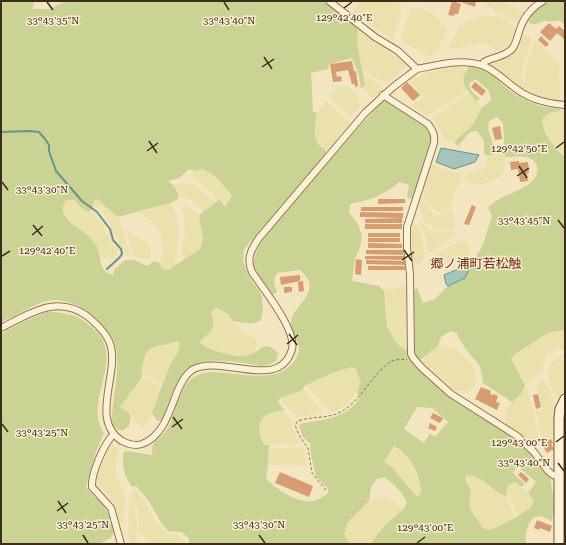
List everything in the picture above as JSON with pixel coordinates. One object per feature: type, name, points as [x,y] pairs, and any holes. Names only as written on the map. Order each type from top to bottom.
[{"type":"main road","points":[[559,544],[559,418],[560,409],[565,399]]},
{"type":"street","points":[[329,1],[375,37],[398,51],[417,69]]},
{"type":"street","points":[[483,65],[484,62],[506,54],[512,49],[522,23],[528,13],[534,6],[543,1]]},
{"type":"street","points":[[1,328],[35,312],[53,306],[62,305],[82,312],[105,333],[111,345],[112,354],[106,415],[108,424],[114,434],[122,441],[135,445],[141,444],[153,438],[160,431],[183,380],[190,371],[204,366],[274,370],[287,361],[292,346],[292,339],[285,322],[252,272],[249,264],[252,251],[259,238],[365,113],[383,95],[417,69],[438,64],[460,62],[483,65],[524,94],[536,100],[546,103],[565,105]]},
{"type":"street","points":[[383,95],[428,124],[433,130],[435,136],[407,227],[407,248],[410,274],[411,346],[414,359],[451,394],[517,436],[534,452],[548,471],[559,477]]},
{"type":"street","points":[[114,434],[108,440],[93,477],[92,487],[111,508],[121,544]]},
{"type":"path","points":[[326,490],[312,472],[308,448],[300,437],[295,425],[302,420],[330,416],[344,410],[351,405],[385,366],[393,361],[414,359]]},
{"type":"shaded area","points":[[359,1],[396,1],[399,4],[401,17],[392,40],[354,12]]},
{"type":"shaded area","points":[[485,1],[501,1],[525,12],[520,21],[517,22],[498,13],[484,3]]},
{"type":"shaded area","points":[[416,6],[435,15],[447,29],[444,38],[433,55],[428,56],[404,42],[401,36],[413,7]]},
{"type":"shaded area","points":[[483,16],[496,16],[504,18],[515,27],[514,37],[509,45],[498,51],[489,45],[483,44],[448,49],[462,22]]},
{"type":"shaded area","points":[[358,30],[407,65],[386,84],[363,70],[356,41]]},
{"type":"shaded area","points":[[522,33],[532,39],[523,68],[522,80],[529,89],[527,90],[515,84],[501,71],[488,63],[508,54]]},
{"type":"shaded area","points":[[535,40],[559,64],[560,100],[550,100],[536,95],[531,91],[525,82],[526,65]]},
{"type":"shaded area","points":[[460,66],[466,71],[463,81],[468,91],[428,115],[413,107],[412,105],[423,97],[410,81],[427,72]]},
{"type":"shaded area","points":[[364,75],[385,88],[373,98],[363,88],[365,86]]},
{"type":"shaded area","points":[[341,86],[346,86],[359,97],[357,101],[360,105],[356,112],[350,117],[330,99],[330,95],[334,89]]},
{"type":"shaded area","points":[[470,93],[482,108],[478,117],[473,125],[454,142],[444,139],[442,132],[432,117]]},
{"type":"shaded area","points":[[326,101],[350,123],[329,150],[326,150],[320,146],[314,132],[317,113]]},
{"type":"shaded area","points":[[564,110],[565,157],[552,146],[542,121],[544,116],[549,112]]},
{"type":"shaded area","points":[[498,149],[505,150],[504,172],[499,178],[483,184],[470,184],[466,179],[467,174],[481,170],[485,167],[487,155],[492,155]]},
{"type":"shaded area","points":[[432,165],[456,173],[462,172],[461,180],[455,191],[451,209],[442,213],[435,211],[425,200],[423,190]]},
{"type":"shaded area","points":[[203,169],[215,176],[232,194],[224,208],[208,189],[192,176],[194,171]]},
{"type":"shaded area","points":[[182,183],[195,185],[215,203],[204,212],[190,199],[179,196],[174,186]]},
{"type":"shaded area","points":[[421,197],[431,212],[435,215],[442,215],[453,210],[454,229],[441,230],[426,223],[417,203]]},
{"type":"shaded area","points":[[97,199],[118,217],[123,228],[129,253],[125,254],[103,212],[93,206],[94,200]]},
{"type":"shaded area","points":[[67,200],[75,200],[80,207],[90,211],[102,223],[112,245],[117,249],[118,255],[112,259],[100,257],[97,248],[63,213],[63,204]]},
{"type":"shaded area","points":[[170,203],[177,218],[179,238],[175,266],[168,270],[163,270],[159,263],[163,252],[162,239],[159,231],[151,221],[139,212]]},
{"type":"shaded area","points":[[188,206],[199,215],[203,240],[200,249],[184,260],[181,252],[185,226],[184,214],[181,208]]},
{"type":"shaded area","points":[[419,221],[429,229],[436,232],[454,232],[455,236],[429,253],[426,237],[418,223]]},
{"type":"shaded area","points":[[411,223],[415,223],[421,234],[425,255],[421,263],[414,266],[412,264]]},
{"type":"shaded area","points":[[126,230],[150,245],[150,259],[134,257]]},
{"type":"shaded area","points":[[461,240],[468,243],[470,255],[436,272],[430,271],[427,264],[429,259]]},
{"type":"shaded area","points":[[405,286],[407,293],[407,351],[397,344],[387,327],[384,291]]},
{"type":"shaded area","points":[[218,308],[229,316],[239,329],[253,337],[257,342],[256,351],[249,355],[223,353],[199,342],[210,333],[214,322],[211,315],[213,310]]},
{"type":"shaded area","points":[[565,330],[565,350],[557,349],[550,351],[544,361],[541,373],[525,385],[511,359],[515,354],[550,332]]},
{"type":"shaded area","points":[[176,341],[181,343],[178,352],[170,365],[163,384],[141,374],[144,356],[149,349],[157,345],[163,345]]},
{"type":"shaded area","points":[[438,346],[450,347],[457,350],[471,364],[476,377],[475,385],[471,390],[455,391],[420,359]]},
{"type":"shaded area","points":[[562,355],[565,356],[565,391],[559,399],[551,388],[547,373],[552,362]]},
{"type":"shaded area","points":[[352,367],[356,369],[359,374],[361,382],[357,392],[345,406],[331,413],[306,385],[332,373]]},
{"type":"shaded area","points":[[142,377],[163,387],[153,414],[144,426],[141,426],[129,413],[120,407]]},
{"type":"shaded area","points":[[543,378],[551,392],[556,412],[554,434],[542,440],[536,411],[543,409],[536,385]]},
{"type":"shaded area","points":[[528,389],[539,441],[533,446],[506,423],[505,417],[506,410],[512,402],[524,390]]},
{"type":"shaded area","points":[[303,390],[324,413],[296,417],[280,398]]},
{"type":"shaded area","points":[[284,410],[292,422],[293,430],[300,444],[264,445],[259,435],[258,424],[262,418],[270,413]]},
{"type":"shaded area","points":[[112,444],[119,449],[116,462],[116,476],[125,493],[124,522],[119,522],[116,509],[111,499],[99,486],[97,477]]},
{"type":"shaded area","points":[[393,446],[407,456],[413,465],[421,486],[421,493],[416,497],[402,477],[392,467],[384,463]]},
{"type":"shaded area","points":[[304,447],[306,466],[268,465],[269,449]]},
{"type":"shaded area","points":[[467,475],[474,475],[485,481],[500,494],[506,497],[515,517],[495,528],[488,530],[483,528],[469,505],[471,490],[465,479]]},
{"type":"shaded area","points":[[516,482],[528,493],[534,502],[530,508],[518,516],[507,493],[508,485]]},
{"type":"shaded area","points":[[134,489],[144,500],[156,522],[168,533],[177,535],[184,542],[183,544],[152,544],[138,532],[138,510],[133,501],[131,491]]},
{"type":"shaded area","points":[[129,497],[131,498],[137,518],[136,540],[138,544],[132,544],[127,534],[129,520]]},
{"type":"shaded area","points":[[379,498],[393,500],[402,511],[374,537],[371,544],[350,544],[344,534],[347,523],[369,501]]},
{"type":"green space","points":[[1,1],[34,1],[33,9],[50,9],[66,1],[322,1],[350,21],[358,30],[358,51],[365,86],[361,88],[358,72],[352,58],[329,64],[328,69],[311,73],[313,112],[317,113],[315,134],[317,142],[327,153],[244,249],[243,260],[246,270],[262,297],[263,309],[261,320],[251,323],[233,321],[228,314],[217,308],[213,310],[211,314],[213,319],[213,327],[199,342],[216,351],[236,356],[248,355],[266,346],[278,353],[276,361],[268,365],[261,366],[220,360],[195,364],[184,373],[179,380],[163,418],[158,421],[152,413],[170,365],[178,352],[180,343],[176,341],[155,347],[147,352],[142,377],[120,407],[129,413],[131,417],[129,426],[122,431],[114,426],[112,420],[117,373],[116,349],[108,331],[96,318],[77,305],[55,300],[40,303],[1,322]],"holes":[[[188,169],[194,171],[203,169],[215,176],[232,195],[225,207],[219,200],[199,215],[203,240],[200,249],[168,270],[163,270],[159,263],[154,261],[147,266],[134,260],[125,260],[115,269],[113,275],[108,273],[102,267],[97,247],[88,236],[71,223],[63,213],[63,204],[67,200],[75,200],[80,207],[90,211],[94,200],[97,199],[118,217],[170,203],[177,200],[179,196],[174,186],[168,181],[180,177]]]},
{"type":"green space","points":[[565,1],[565,25],[559,20],[545,21],[536,24],[529,23],[528,18],[536,9],[546,3]]},
{"type":"green space","points":[[469,67],[484,70],[494,76],[513,93],[520,97],[538,105],[560,109],[561,111],[547,114],[542,121],[545,132],[550,141],[565,157],[565,330],[550,332],[515,354],[511,359],[525,385],[522,393],[512,402],[483,383],[482,373],[479,366],[464,346],[457,333],[450,331],[441,337],[438,346],[414,364],[451,397],[475,414],[500,428],[533,456],[550,475],[554,505],[552,521],[540,516],[534,517],[527,529],[526,544],[371,544],[385,526],[404,509],[407,502],[397,488],[384,477],[377,479],[371,487],[369,501],[347,523],[344,534],[350,544],[189,544],[189,538],[181,532],[168,531],[162,524],[148,500],[136,486],[132,487],[124,471],[123,453],[126,451],[152,455],[153,445],[169,426],[182,392],[186,384],[192,378],[200,374],[210,372],[257,376],[276,374],[290,366],[295,360],[299,352],[299,348],[292,329],[292,316],[309,292],[310,285],[307,278],[300,270],[277,273],[274,280],[277,292],[272,295],[260,279],[254,266],[256,254],[265,237],[277,221],[384,100],[425,125],[432,135],[413,199],[407,198],[409,185],[399,182],[376,197],[350,204],[349,212],[358,224],[362,236],[360,247],[355,259],[352,281],[379,286],[384,291],[387,327],[397,344],[407,351],[408,355],[415,352],[414,290],[417,288],[423,303],[435,299],[448,286],[465,278],[483,245],[492,216],[488,208],[497,200],[524,187],[535,177],[537,171],[534,161],[527,157],[505,157],[503,123],[497,117],[489,121],[488,128],[495,151],[492,155],[484,154],[484,141],[477,131],[470,132],[458,146],[454,142],[473,125],[482,108],[491,100],[489,91],[476,79],[469,84],[470,89],[480,99],[476,101],[469,93],[463,79]],"holes":[[[352,367],[356,369],[361,382],[357,392],[360,398],[354,405],[342,414],[299,425],[303,437],[310,443],[316,476],[328,489],[328,493],[318,500],[301,500],[281,491],[266,478],[269,445],[264,445],[259,431],[259,425],[264,417],[276,411],[284,410],[278,402],[280,398],[303,390],[304,386],[332,373]],[[417,407],[432,408],[448,422],[435,437],[430,433],[424,443],[404,429]],[[394,446],[405,454],[417,472],[421,493],[417,497],[392,467],[384,462]],[[517,466],[536,482],[528,493],[534,501],[530,508],[518,516],[495,528],[488,530],[483,528],[469,505],[471,490],[465,479],[467,475],[478,478],[506,497],[508,485],[516,482],[521,487],[525,484],[513,473]]]},
{"type":"green space","points":[[47,312],[70,314],[80,318],[99,335],[106,351],[106,362],[98,411],[99,422],[104,433],[97,449],[86,486],[105,508],[110,518],[114,533],[110,538],[100,544],[1,544],[1,334],[25,321]]},
{"type":"water","points":[[441,148],[479,155],[475,162],[454,169],[436,162]]},
{"type":"water","points":[[472,263],[465,278],[448,286],[446,284],[444,275]]},
{"type":"building","points":[[452,1],[461,4],[458,14],[454,14],[454,16],[448,15]]},
{"type":"building","points":[[458,1],[476,1],[475,7]]},
{"type":"building","points":[[549,23],[556,29],[559,26],[565,31],[565,40],[557,33],[550,41],[540,32]]},
{"type":"building","points":[[541,36],[549,44],[546,47],[538,40]]},
{"type":"building","points":[[352,61],[354,71],[356,71],[358,86],[355,87],[355,84],[352,84],[348,70],[336,72],[337,77],[341,76],[342,81],[333,82],[330,64]]},
{"type":"building","points":[[407,82],[420,95],[413,101],[401,88]]},
{"type":"building","points":[[475,82],[486,91],[482,96],[471,87]]},
{"type":"building","points":[[500,126],[502,139],[495,140],[492,128]]},
{"type":"building","points":[[519,161],[519,163],[528,162],[528,181],[520,182],[518,169],[511,170],[510,162]]},
{"type":"building","points":[[378,199],[405,199],[405,203],[378,204]]},
{"type":"building","points":[[472,205],[476,207],[469,225],[464,224]]},
{"type":"building","points":[[361,207],[403,207],[403,211],[361,211]]},
{"type":"building","points":[[360,212],[403,213],[403,218],[360,217]]},
{"type":"building","points":[[402,218],[402,223],[365,223],[365,219]]},
{"type":"building","points":[[365,224],[402,224],[402,229],[365,229]]},
{"type":"building","points":[[368,233],[400,233],[400,237],[368,237]]},
{"type":"building","points":[[368,238],[400,238],[400,242],[368,242]]},
{"type":"building","points":[[368,243],[402,244],[402,248],[368,248]]},
{"type":"building","points":[[366,250],[403,250],[403,255],[366,254]]},
{"type":"building","points":[[365,256],[404,256],[404,260],[365,259]]},
{"type":"building","points":[[356,259],[362,260],[361,275],[355,274]]},
{"type":"building","points":[[366,260],[405,261],[405,265],[366,264]]},
{"type":"building","points":[[368,266],[405,266],[405,270],[368,270]]},
{"type":"building","points":[[300,275],[300,281],[281,285],[280,277]]},
{"type":"building","points":[[303,281],[304,291],[299,292],[298,282]]},
{"type":"building","points":[[284,287],[292,287],[292,292],[284,293]]},
{"type":"building","points":[[481,387],[491,391],[490,394],[498,396],[496,402],[500,403],[497,410],[475,399]]},
{"type":"building","points":[[538,394],[541,407],[536,409],[533,395]]},
{"type":"building","points":[[433,413],[443,418],[440,423],[430,418]]},
{"type":"building","points":[[430,423],[437,427],[435,431],[428,428]]},
{"type":"building","points":[[551,439],[553,443],[551,444],[554,449],[547,453],[542,444]]},
{"type":"building","points":[[280,472],[313,486],[309,497],[275,483]]},
{"type":"building","points":[[521,472],[529,479],[526,483],[518,475]]},
{"type":"building","points":[[537,520],[552,526],[550,532],[540,528],[539,530],[534,528]]},
{"type":"waterway","points":[[1,132],[39,132],[45,139],[49,145],[49,151],[56,171],[82,201],[97,212],[110,229],[113,240],[121,249],[122,254],[120,257],[107,269]]},
{"type":"district","name":"郷ノ浦町若松触","points":[[476,263]]}]
